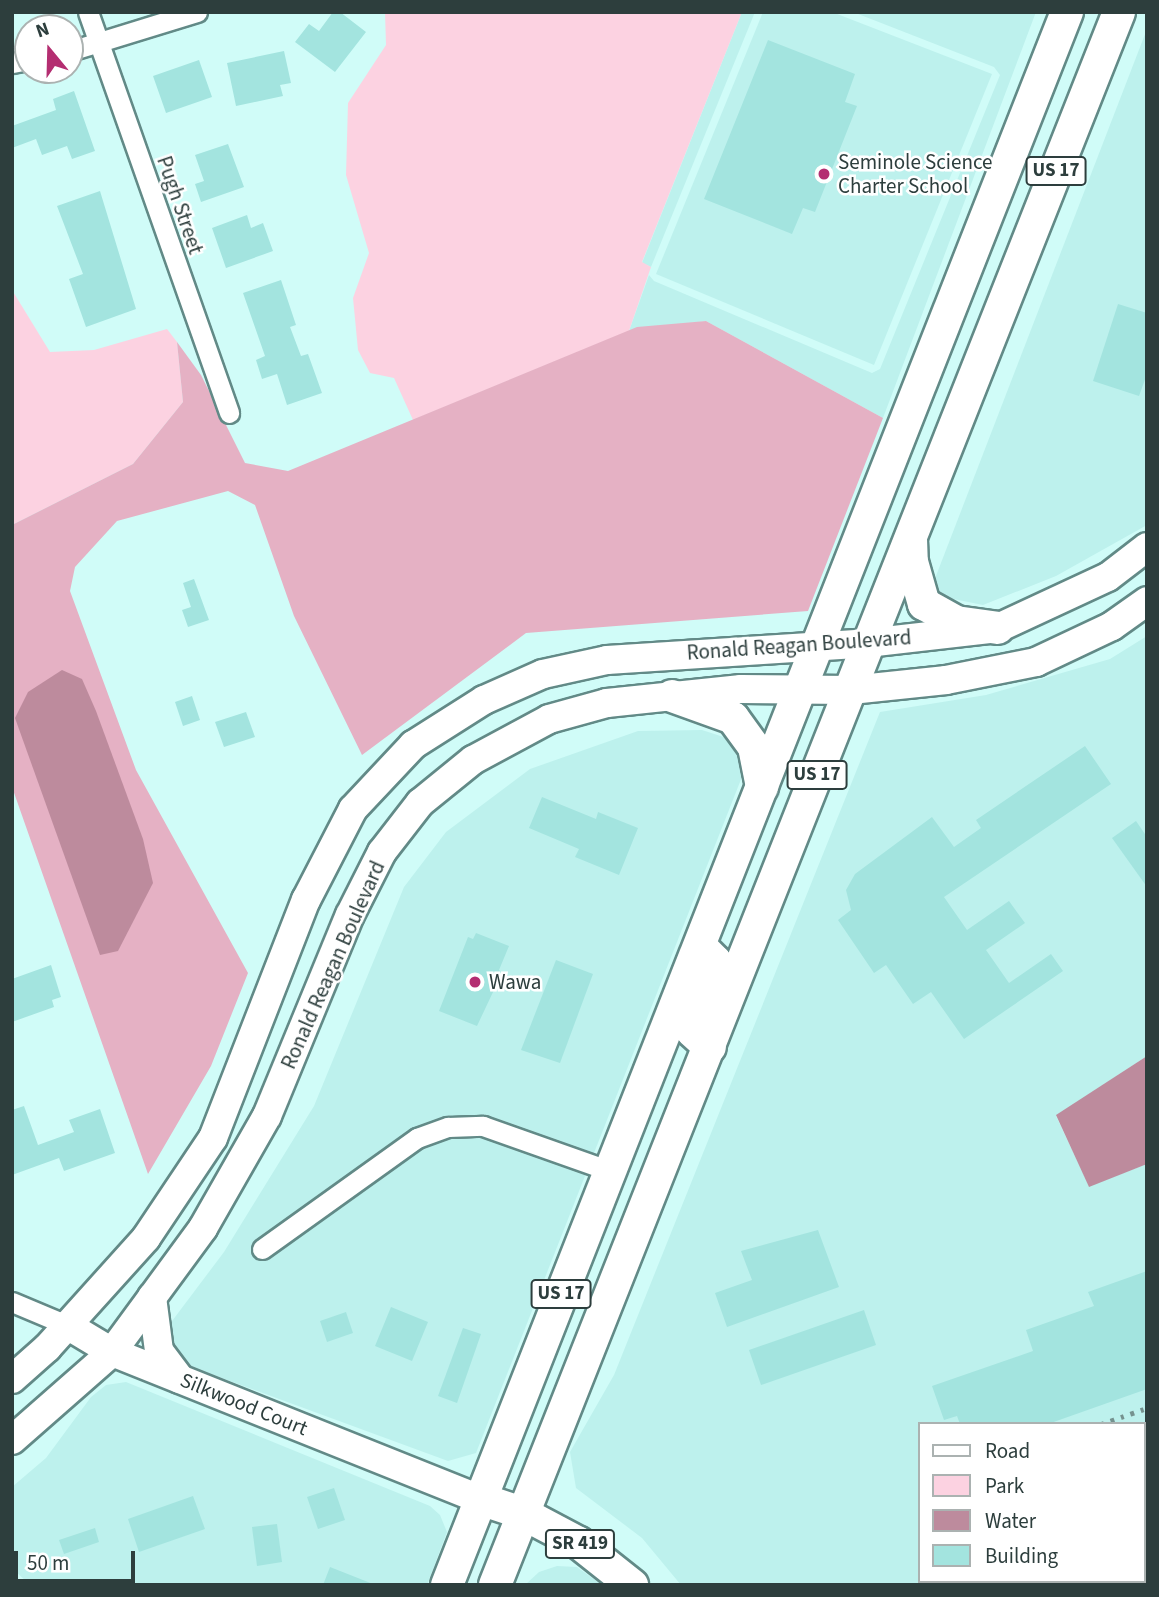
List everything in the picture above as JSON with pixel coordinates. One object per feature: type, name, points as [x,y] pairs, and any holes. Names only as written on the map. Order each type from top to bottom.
[{"type":"main road","name":"US 17","points":[[447,1585],[1066,12]]},
{"type":"main road","name":"US 17","points":[[495,1585],[1119,12]]},
{"type":"main road","points":[[911,536],[912,562],[925,604],[956,622],[998,628]]},
{"type":"main road","name":"Ronald Reagan Boulevard","points":[[12,1379],[67,1325],[146,1238],[213,1138],[306,900],[353,809],[413,745],[484,699],[543,674],[607,660],[819,643],[867,643],[998,628],[1108,577],[1147,547]]},
{"type":"main road","name":"Ronald Reagan Boulevard","points":[[12,1440],[112,1352],[203,1228],[270,1107],[368,878],[420,803],[473,760],[549,719],[607,703],[802,686],[851,690],[946,680],[1036,662],[1112,626],[1147,601]]},
{"type":"main road","points":[[672,696],[733,718],[754,747],[762,788]]},
{"type":"main road","points":[[700,946],[715,961],[716,969],[692,1031],[710,1047]]},
{"type":"main road","points":[[270,1107],[255,1097],[252,1074],[276,1001],[281,963]]},
{"type":"main road","points":[[152,1297],[159,1351],[180,1379]]},
{"type":"main road","name":"Silkwood Court","points":[[67,1325],[112,1352],[480,1499]]},
{"type":"main road","name":"SR 419","points":[[480,1499],[522,1513],[579,1543],[616,1568],[632,1585]]},
{"type":"street","name":"Pugh Street","points":[[88,12],[229,413]]},
{"type":"street","points":[[84,48],[197,12]]},
{"type":"street","points":[[262,1249],[417,1138],[448,1127],[483,1126],[610,1171]]},
{"type":"street","name":"Silkwood Court","points":[[12,1302],[67,1325]]},
{"type":"shaded area","points":[[742,12],[755,12],[651,267],[642,263]]},
{"type":"shaded area","name":"Seminole Science Charter School","points":[[763,12],[832,12],[992,74],[874,365],[656,274]]},
{"type":"shaded area","points":[[853,12],[1036,12],[883,418],[706,321],[629,331],[649,275],[654,281],[872,373],[880,369],[1000,75],[994,67]]},
{"type":"shaded area","points":[[1147,29],[1147,525],[1056,576],[983,605],[929,594]]},
{"type":"shaded area","points":[[706,321],[883,418],[808,611],[526,633],[362,755],[294,616],[255,505],[228,491],[117,521],[75,567],[70,591],[136,770],[248,973],[211,1066],[148,1174],[12,787],[12,525],[133,464],[183,402],[177,342],[201,375],[245,463],[288,471],[637,327]]},
{"type":"shaded area","points":[[1147,636],[1147,1056],[1056,1116],[1089,1186],[1147,1164],[1147,1585],[681,1585],[642,1538],[576,1488],[570,1452],[614,1375],[880,712],[986,695],[1110,659]]},
{"type":"shaded area","points":[[702,730],[742,743],[749,759],[476,1453],[448,1461],[178,1362],[163,1333],[224,1252],[314,1106],[404,887],[446,832],[530,769],[638,731]]},
{"type":"shaded area","points":[[126,1382],[430,1506],[440,1515],[447,1532],[427,1585],[30,1585],[12,1568],[12,1487],[46,1458],[91,1397],[106,1385]]},
{"type":"shaded area","points":[[557,1566],[577,1567],[602,1585],[525,1585],[539,1572]]},
{"type":"green space","points":[[385,12],[742,12],[642,262],[651,267],[629,331],[413,420],[394,378],[370,373],[358,350],[353,298],[369,253],[346,175],[348,103],[386,45]]},
{"type":"green space","points":[[12,290],[50,352],[94,350],[167,329],[177,342],[183,402],[133,464],[12,525]]},
{"type":"water","points":[[62,670],[82,679],[96,711],[143,839],[153,883],[118,951],[100,955],[15,718],[28,692]]},
{"type":"water","points":[[1147,1056],[1147,1164],[1089,1187],[1056,1115]]},
{"type":"building","points":[[333,12],[340,12],[366,32],[335,72],[295,42],[309,24],[319,31]]},
{"type":"building","points":[[768,40],[855,74],[845,102],[857,106],[815,212],[803,208],[792,234],[704,199]]},
{"type":"building","points":[[284,51],[291,83],[280,85],[283,96],[236,106],[227,63]]},
{"type":"building","points":[[199,60],[212,97],[166,113],[153,76]]},
{"type":"building","points":[[74,91],[95,151],[72,159],[67,146],[42,155],[36,139],[12,148],[12,126],[56,110],[53,99]]},
{"type":"building","points":[[228,144],[244,187],[201,202],[195,184],[204,181],[195,155]]},
{"type":"building","points":[[100,191],[136,309],[86,327],[69,279],[83,274],[57,206]]},
{"type":"building","points":[[247,215],[251,228],[263,223],[273,251],[226,268],[212,228]]},
{"type":"building","points":[[281,280],[296,325],[290,327],[301,356],[308,354],[322,393],[287,405],[277,374],[262,379],[256,360],[265,356],[243,293]]},
{"type":"building","points":[[1118,304],[1147,313],[1147,374],[1139,396],[1093,381]]},
{"type":"building","points":[[194,579],[209,620],[188,627],[182,610],[191,607],[183,583]]},
{"type":"building","points":[[192,696],[200,720],[183,726],[175,702]]},
{"type":"building","points":[[246,712],[255,737],[224,747],[215,722]]},
{"type":"building","points":[[1085,746],[1111,784],[944,897],[967,930],[1009,901],[1025,923],[986,950],[1009,983],[1051,954],[1063,971],[964,1039],[931,992],[913,1004],[886,965],[874,973],[838,920],[851,910],[846,890],[855,874],[932,817],[954,847],[981,828],[976,820]]},
{"type":"building","points":[[542,797],[596,819],[598,812],[638,828],[619,875],[575,857],[579,849],[529,828]]},
{"type":"building","points":[[1136,821],[1147,837],[1147,887],[1112,838]]},
{"type":"building","points":[[476,933],[509,946],[499,970],[502,973],[477,1026],[439,1011],[468,937],[473,939]]},
{"type":"building","points":[[556,960],[593,974],[560,1063],[521,1050]]},
{"type":"building","points":[[51,965],[61,997],[52,1000],[54,1007],[12,1022],[12,979]]},
{"type":"building","points":[[24,1106],[38,1145],[74,1132],[69,1120],[100,1109],[115,1153],[64,1171],[59,1158],[12,1175],[12,1110]]},
{"type":"building","points":[[818,1230],[839,1287],[727,1327],[715,1293],[752,1280],[741,1251]]},
{"type":"building","points":[[1147,1271],[1147,1389],[1054,1422],[959,1422],[957,1416],[944,1420],[932,1386],[1033,1351],[1026,1330],[1094,1306],[1088,1292]]},
{"type":"building","points":[[391,1307],[428,1322],[412,1361],[375,1346]]},
{"type":"building","points":[[864,1310],[876,1345],[761,1385],[749,1350]]},
{"type":"building","points":[[346,1312],[353,1333],[327,1342],[320,1321]]},
{"type":"building","points":[[463,1328],[481,1334],[457,1403],[438,1396]]},
{"type":"building","points":[[334,1488],[345,1520],[318,1529],[307,1497]]},
{"type":"building","points":[[193,1496],[205,1529],[139,1552],[128,1519]]},
{"type":"building","points":[[277,1524],[282,1562],[257,1566],[252,1527]]},
{"type":"building","points":[[95,1528],[99,1542],[64,1554],[59,1540]]},
{"type":"building","points":[[330,1567],[373,1584],[373,1585],[323,1585]]},
{"type":"railway","points":[[1107,1422],[1147,1408]]},
{"type":"place","name":"Seminole Science Charter School","points":[[824,174]]},
{"type":"place","name":"Wawa","points":[[475,982]]}]
